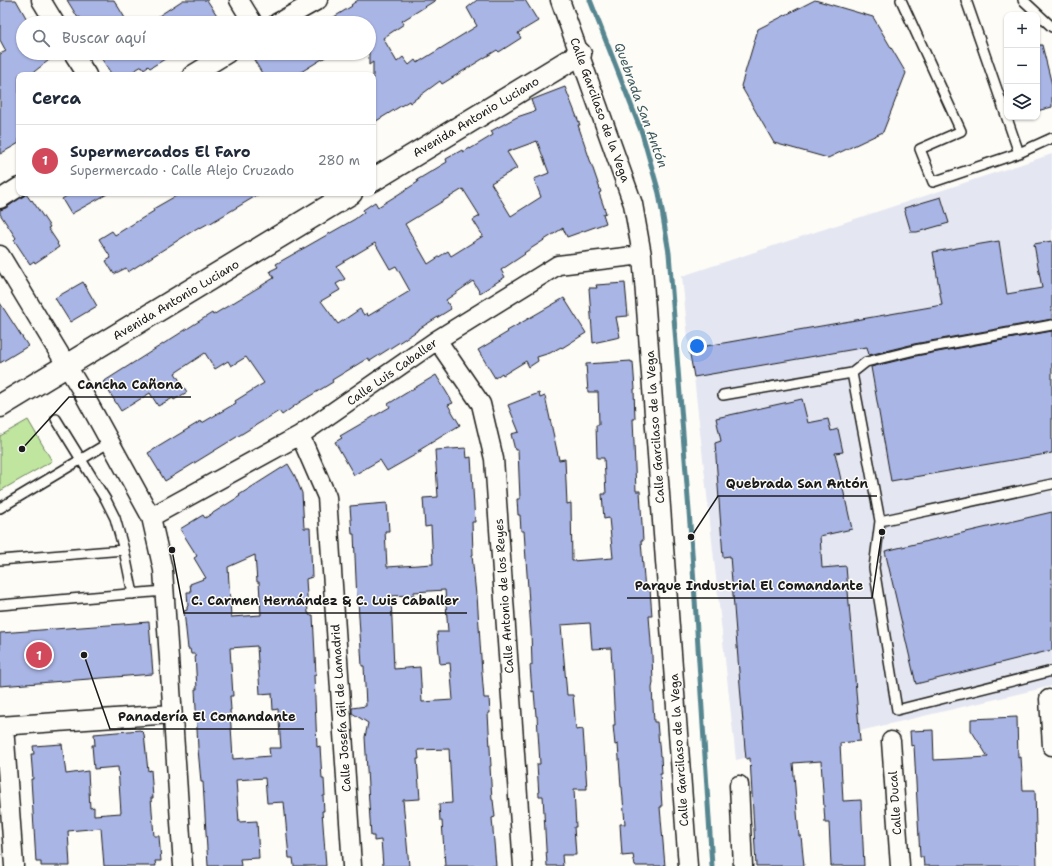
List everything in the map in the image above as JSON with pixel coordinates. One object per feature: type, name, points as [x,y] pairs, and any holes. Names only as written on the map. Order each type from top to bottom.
[{"type":"street","points":[[41,0],[51,16]]},
{"type":"street","points":[[240,0],[249,16]]},
{"type":"street","points":[[289,16],[318,0]]},
{"type":"street","name":"Calle Garcilaso de la Vega","points":[[560,0],[634,204],[642,255],[688,866]]},
{"type":"street","name":"Avenida Antonio Luciano","points":[[376,178],[580,54]]},
{"type":"street","points":[[78,60],[85,72]]},
{"type":"street","points":[[197,72],[217,60]]},
{"type":"street","points":[[0,199],[16,189]]},
{"type":"street","name":"Avenida Antonio Luciano","points":[[0,406],[346,196]]},
{"type":"street","points":[[0,255],[82,392],[151,517],[163,570],[183,866]]},
{"type":"street","name":"Calle Luis Caballer","points":[[151,517],[300,435],[437,340],[558,265],[642,255]]},
{"type":"street","name":"Calle Antonio de los Reyes","points":[[437,340],[481,404],[494,459],[523,866]]},
{"type":"street","name":"Calle Josefa Gil de Lamadrid","points":[[300,435],[327,497],[352,866]]},
{"type":"street","points":[[1048,699],[1052,746]]},
{"type":"street","points":[[14,866],[2,726],[172,714]]},
{"type":"street","name":"Calle Ducal","points":[[891,741],[900,866]]},
{"type":"street","points":[[740,785],[743,866]]},
{"type":"lane","points":[[901,0],[961,132],[920,149],[933,182],[1019,153],[1052,138]]},
{"type":"lane","points":[[966,0],[1019,153]]},
{"type":"lane","points":[[1023,0],[1052,27]]},
{"type":"lane","points":[[723,395],[852,373],[866,362],[916,350],[1052,326]]},
{"type":"lane","points":[[852,373],[880,521],[874,568],[897,710],[1052,672]]},
{"type":"lane","points":[[56,419],[82,459],[115,518],[124,550],[133,594]]},
{"type":"lane","points":[[0,508],[110,442]]},
{"type":"lane","points":[[880,521],[1052,484]]},
{"type":"lane","points":[[0,560],[124,550]]},
{"type":"lane","points":[[0,605],[164,591]]},
{"type":"shaded area","points":[[1052,154],[1052,686],[736,760],[682,276]]},
{"type":"green space","points":[[28,420],[52,461],[0,491],[0,436]]},
{"type":"building","points":[[0,0],[16,0],[25,16],[16,16],[16,60],[49,60],[34,72],[16,72],[16,145],[0,154],[0,54],[6,51],[0,40]]},
{"type":"building","points":[[67,0],[114,0],[124,16],[77,16]]},
{"type":"building","points":[[183,0],[207,0],[217,16],[159,16]]},
{"type":"building","points":[[358,0],[436,0],[402,21],[404,24],[383,38],[397,62],[403,57],[409,65],[415,60],[417,63],[477,26],[467,8],[477,0],[525,0],[538,21],[518,33],[521,38],[499,52],[497,50],[442,84],[440,81],[410,103],[409,101],[376,121],[376,72],[373,72],[373,62],[369,65],[369,60],[376,60],[376,16],[336,16],[352,6],[351,5]]},
{"type":"building","points":[[815,0],[873,17],[906,73],[883,132],[828,158],[774,143],[741,86],[758,29]]},
{"type":"building","points":[[1040,45],[1042,45],[1052,85],[1052,107],[1040,110]]},
{"type":"building","points":[[102,60],[163,60],[150,68],[148,66],[144,69],[142,66],[132,72],[110,72]]},
{"type":"building","points":[[254,60],[321,60],[301,72],[261,72]]},
{"type":"building","points":[[565,87],[580,125],[578,125],[601,192],[599,193],[606,213],[603,214],[606,223],[567,237],[563,228],[501,270],[505,277],[480,293],[473,281],[446,300],[451,309],[370,361],[368,358],[332,380],[333,382],[282,415],[279,411],[165,481],[148,453],[201,421],[202,423],[236,403],[235,401],[264,383],[246,357],[231,366],[228,361],[215,369],[205,353],[175,373],[187,392],[174,400],[173,398],[158,406],[150,393],[121,411],[103,382],[212,313],[213,315],[274,278],[270,271],[278,267],[276,264],[355,219],[364,212],[363,210],[375,202],[378,207],[418,182],[417,180],[447,162],[446,159],[462,150],[463,152],[470,149],[493,135],[491,131],[517,117],[535,111],[531,100]],"holes":[[[537,141],[549,173],[534,179],[541,197],[511,216],[491,183],[517,168],[507,152]],[[463,189],[480,216],[473,220],[483,236],[451,256],[448,251],[428,264],[405,224]],[[375,243],[390,269],[396,266],[410,291],[368,316],[367,313],[364,315],[360,309],[338,324],[321,301],[340,290],[336,284],[345,279],[336,266]]]},
{"type":"building","points":[[23,196],[27,196],[31,201],[32,200],[50,227],[48,228],[59,247],[35,263],[34,261],[30,264],[14,240],[16,238],[0,214],[0,210],[6,208]]},
{"type":"building","points":[[66,196],[104,196],[71,214],[62,199]]},
{"type":"building","points":[[176,196],[256,196],[209,224],[200,228],[199,227],[128,272],[126,268],[114,274],[106,261],[111,258],[99,239],[112,231],[115,235],[154,211],[153,209]]},
{"type":"building","points":[[941,197],[949,223],[917,232],[911,232],[904,208]]},
{"type":"building","points":[[999,241],[1007,294],[1042,288],[1034,244],[1052,241],[1052,319],[914,344],[869,355],[867,347],[694,377],[689,349],[942,305],[933,252]]},
{"type":"building","points":[[83,282],[97,306],[70,322],[55,298]]},
{"type":"building","points":[[625,283],[628,316],[616,317],[620,337],[593,343],[589,288],[597,288],[596,285]]},
{"type":"building","points":[[564,298],[586,333],[562,348],[561,347],[550,353],[537,357],[538,361],[529,367],[526,361],[503,375],[502,373],[495,378],[478,350],[508,332],[507,331]]},
{"type":"building","points":[[0,303],[28,346],[0,363]]},
{"type":"building","points":[[1052,331],[1052,453],[891,481],[871,367],[916,356]]},
{"type":"building","points":[[633,362],[635,389],[635,419],[633,419],[636,491],[640,491],[643,541],[641,541],[645,590],[650,589],[652,616],[649,616],[652,655],[652,688],[654,722],[657,722],[661,756],[662,774],[660,774],[662,807],[660,807],[665,866],[635,866],[633,855],[622,856],[620,824],[625,824],[618,744],[615,745],[613,725],[615,725],[611,648],[592,649],[590,623],[561,625],[567,695],[573,695],[576,730],[583,729],[587,789],[574,789],[576,855],[562,855],[563,866],[547,866],[543,796],[539,796],[537,764],[540,764],[537,716],[534,691],[532,692],[530,665],[532,665],[531,631],[524,531],[521,531],[520,515],[518,515],[517,499],[520,499],[518,450],[515,450],[511,434],[519,432],[508,405],[539,393],[540,398],[545,396],[559,460],[565,459],[567,504],[571,503],[572,561],[613,558],[609,518],[604,519],[602,494],[606,494],[604,458],[597,458],[596,425],[599,425],[598,392],[588,392],[586,364]]},
{"type":"building","points":[[436,375],[453,403],[448,405],[460,425],[418,451],[422,451],[387,471],[380,460],[354,475],[335,442],[342,438],[340,436],[390,407],[388,404]]},
{"type":"building","points":[[802,399],[808,423],[828,419],[831,431],[838,429],[843,452],[835,453],[852,529],[820,536],[822,568],[846,566],[860,741],[840,743],[843,801],[861,800],[864,866],[831,866],[829,823],[825,823],[821,761],[793,763],[799,836],[801,836],[804,866],[756,866],[750,758],[746,759],[730,556],[723,557],[715,443],[721,441],[716,418]]},
{"type":"building","points":[[466,448],[467,458],[471,457],[475,522],[472,522],[472,555],[477,595],[484,698],[489,698],[490,713],[488,713],[490,766],[492,800],[495,817],[492,818],[496,866],[445,866],[442,821],[440,821],[439,804],[452,803],[449,749],[418,750],[419,759],[417,759],[420,799],[403,800],[409,866],[383,866],[381,840],[374,841],[374,836],[371,836],[365,737],[368,723],[352,713],[352,708],[366,706],[364,666],[362,666],[357,601],[354,534],[352,534],[350,506],[387,503],[389,531],[385,531],[387,567],[433,564],[431,526],[425,527],[423,498],[438,497],[435,450]],"holes":[[[445,590],[448,632],[437,632],[440,664],[450,663],[453,700],[422,702],[420,667],[394,669],[391,596],[414,595],[414,592]]]},
{"type":"building","points":[[288,464],[302,493],[304,528],[310,528],[312,577],[306,579],[308,613],[309,615],[313,615],[317,747],[320,746],[322,779],[324,779],[325,796],[323,796],[324,811],[322,811],[326,866],[294,866],[293,858],[289,858],[284,802],[267,803],[265,778],[236,780],[239,822],[257,821],[259,858],[240,859],[241,866],[208,866],[203,782],[201,782],[198,749],[195,654],[191,654],[190,649],[188,649],[184,611],[187,610],[188,606],[187,592],[191,592],[190,584],[206,578],[194,558],[197,556],[180,529],[203,515],[205,518],[240,496],[239,495]],"holes":[[[255,555],[257,582],[259,582],[261,615],[231,617],[228,567]],[[257,646],[260,694],[272,693],[273,710],[278,709],[281,748],[269,748],[270,756],[233,759],[230,710],[230,696],[233,696],[230,648]]]},
{"type":"building","points":[[1052,512],[1052,650],[916,684],[885,551]]},
{"type":"building","points":[[149,622],[153,674],[0,686],[0,633]]},
{"type":"building","points":[[1017,717],[1018,758],[1021,757],[1023,790],[1035,790],[1037,866],[924,866],[923,857],[920,857],[914,745],[911,746],[910,731],[933,730],[934,760],[988,757],[971,730],[971,719]]},
{"type":"building","points":[[140,730],[144,734],[148,771],[151,770],[153,798],[151,798],[154,836],[159,836],[161,861],[155,861],[156,866],[104,866],[101,828],[68,831],[70,866],[41,866],[41,862],[36,862],[31,779],[33,779],[31,754],[34,754],[33,746],[62,744],[66,774],[88,771],[90,808],[94,807],[94,815],[121,813],[118,767],[94,769],[92,745],[95,745],[94,734]]},
{"type":"waterway","name":"Quebrada San Antón","points":[[590,0],[642,133],[659,193],[669,253],[691,537],[712,866]]},
{"type":"place","name":"Cancha Cañona","points":[[22,449]]},
{"type":"place","name":"Parque Industrial El Comandante","points":[[882,532]]},
{"type":"place","name":"Quebrada San Antón","points":[[691,537]]},
{"type":"place","name":"C. Carmen Hernández & C. Luis Caballer","points":[[172,550]]},
{"type":"place","name":"Supermercados El Faro","points":[[39,655]]},
{"type":"place","name":"Panadería El Comandante","points":[[84,655]]}]
